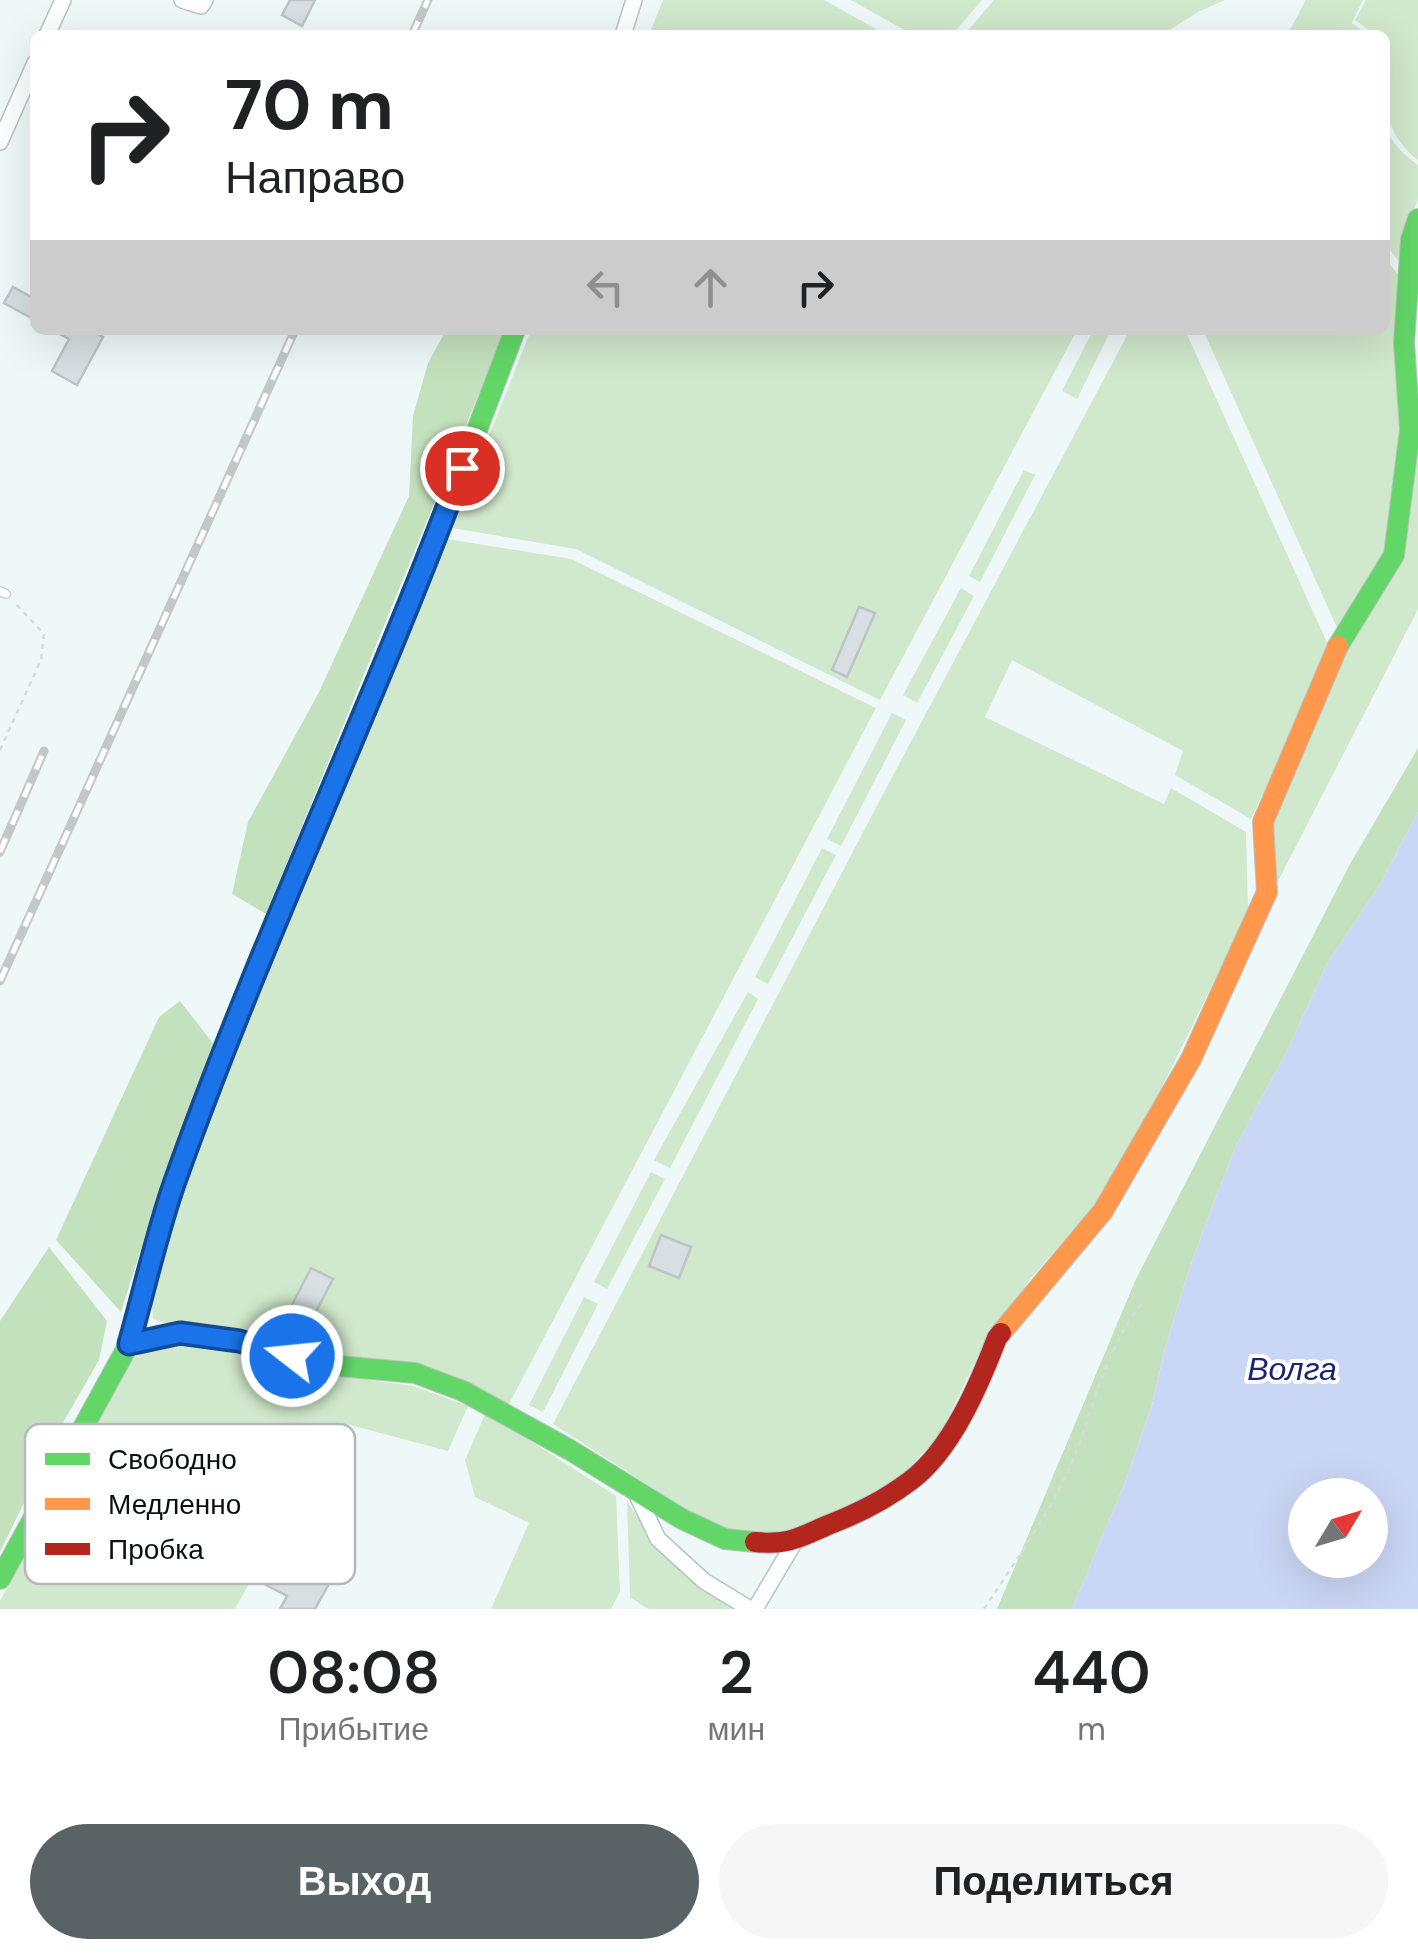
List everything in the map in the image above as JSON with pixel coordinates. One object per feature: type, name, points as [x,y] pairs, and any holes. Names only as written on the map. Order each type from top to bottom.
[{"type":"street","points":[[49,30],[63,0]]},
{"type":"street","points":[[182,0],[200,6],[205,0]]},
{"type":"street","points":[[625,30],[634,0]]},
{"type":"street","points":[[0,142],[30,74]]},
{"type":"street","points":[[129,1344],[180,1333],[239,1341],[318,1364],[414,1374],[462,1391],[570,1450],[682,1519],[724,1539],[782,1544],[857,1514],[912,1480],[945,1443],[978,1384],[997,1338],[1104,1212],[1191,1059],[1267,892],[1263,822],[1336,649],[1394,555],[1410,430],[1404,343],[1410,240],[1418,219]]},
{"type":"street","points":[[85,1424],[129,1344],[173,1187],[271,933],[436,538],[512,335]]},
{"type":"street","points":[[636,1493],[658,1539],[704,1582],[752,1609],[797,1538]]},
{"type":"street","points":[[0,1580],[25,1534]]},
{"type":"path","points":[[0,750],[41,660],[44,634],[3,592]]},
{"type":"path","points":[[984,1609],[1074,1457],[1096,1391],[1127,1320],[1144,1300]]},
{"type":"green space","points":[[663,0],[824,0],[878,30],[651,30]]},
{"type":"green space","points":[[851,0],[982,0],[956,30],[904,30]]},
{"type":"green space","points":[[994,0],[1225,0],[1170,30],[968,30]]},
{"type":"green space","points":[[1306,0],[1363,0],[1352,23],[1362,30],[1290,30]]},
{"type":"green space","points":[[1366,0],[1418,0],[1418,160],[1404,147],[1390,121],[1390,30],[1369,30],[1355,20]]},
{"type":"green space","points":[[1390,136],[1418,165],[1418,199],[1404,238],[1402,265],[1390,250]]},
{"type":"green space","points":[[1390,264],[1399,276],[1404,430],[1388,550],[1339,632],[1205,335],[1390,335]]},
{"type":"green space","points":[[443,335],[503,335],[266,914],[232,894],[248,822],[319,692],[409,496],[413,416],[428,363]]},
{"type":"green space","points":[[529,335],[1074,335],[880,700],[576,549],[452,528]]},
{"type":"green space","points":[[1090,335],[1109,335],[1077,399],[1062,391]]},
{"type":"green space","points":[[1127,335],[1187,335],[1330,649],[1251,819],[1175,775],[1183,751],[1012,660],[985,717],[1164,804],[1171,788],[1246,832],[1248,913],[1159,1093],[1092,1208],[1031,1278],[979,1354],[939,1436],[901,1476],[842,1510],[788,1534],[727,1530],[682,1507],[553,1424]]},
{"type":"green space","points":[[1418,432],[1418,609],[1275,887],[1271,824],[1345,652],[1404,556]]},
{"type":"green space","points":[[1024,470],[1035,475],[980,582],[969,576]]},
{"type":"green space","points":[[447,539],[571,559],[876,708],[509,1404],[462,1383],[312,1356],[216,1328],[167,1324],[153,1319],[151,1296],[182,1184]]},
{"type":"green space","points":[[961,588],[974,596],[917,703],[903,695]]},
{"type":"green space","points":[[892,713],[906,720],[841,846],[827,839]]},
{"type":"green space","points":[[1418,748],[1418,812],[1379,886],[1327,964],[1289,1047],[1236,1146],[1187,1276],[1152,1405],[1124,1485],[1072,1609],[997,1609],[1136,1279],[1350,864]]},
{"type":"green space","points":[[822,848],[836,855],[768,984],[755,977]]},
{"type":"green space","points":[[748,992],[758,999],[670,1168],[654,1160]]},
{"type":"green space","points":[[180,1001],[215,1046],[165,1173],[121,1312],[56,1240],[159,1017]]},
{"type":"green space","points":[[651,1172],[665,1179],[607,1289],[594,1282]]},
{"type":"green space","points":[[49,1247],[107,1321],[99,1360],[63,1424],[25,1424],[25,1501],[0,1552],[0,1321]]},
{"type":"green space","points":[[584,1297],[598,1304],[543,1412],[529,1405]]},
{"type":"green space","points":[[188,1343],[319,1373],[413,1386],[468,1406],[448,1451],[339,1422],[95,1424],[126,1367],[147,1351]]},
{"type":"green space","points":[[486,1412],[616,1496],[620,1592],[611,1609],[491,1609],[529,1523],[475,1497],[465,1460]]},
{"type":"green space","points":[[627,1501],[650,1536],[703,1591],[733,1609],[648,1609],[630,1597]]},
{"type":"green space","points":[[25,1555],[25,1584],[249,1584],[235,1609],[0,1609],[0,1601]]},
{"type":"water","name":"Волга","points":[[1418,812],[1418,1609],[1072,1609],[1124,1485],[1152,1405],[1187,1276],[1236,1146],[1289,1047],[1327,964],[1379,886]]},
{"type":"building","points":[[290,0],[315,0],[302,26],[282,15]]},
{"type":"building","points":[[13,287],[30,296],[30,317],[4,303]]},
{"type":"building","points":[[61,335],[103,337],[77,385],[52,371],[69,339]]},
{"type":"building","points":[[859,607],[875,613],[847,677],[832,670]]},
{"type":"building","points":[[661,1235],[691,1247],[679,1278],[649,1266]]},
{"type":"building","points":[[311,1268],[333,1279],[312,1319],[291,1307]]},
{"type":"building","points":[[329,1584],[315,1609],[280,1609],[287,1596],[266,1585]]},
{"type":"railway","points":[[414,30],[428,0]]},
{"type":"railway","points":[[0,981],[293,335]]},
{"type":"railway","points":[[0,852],[44,751]]},
{"type":"traffic: fast","points":[[1338,646],[1394,555],[1410,430],[1404,343],[1411,240],[1418,219]]},
{"type":"traffic: fast","points":[[404,614],[513,335]]},
{"type":"traffic: fast","points":[[85,1424],[129,1344],[173,1187],[225,1052]]},
{"type":"traffic: fast","points":[[129,1344],[180,1333],[239,1341],[318,1364],[415,1373],[463,1391],[570,1450],[682,1519],[725,1539],[755,1542]]},
{"type":"traffic: fast","points":[[0,1579],[25,1533]]},
{"type":"traffic: slow","points":[[225,1052],[404,614]]},
{"type":"traffic: slow","points":[[1001,1333],[1103,1211],[1191,1059],[1267,892],[1263,822],[1338,646]]},
{"type":"traffic: jam","points":[[755,1542],[801,1537],[871,1506],[910,1481],[951,1435],[1001,1333]]},
{"type":"route","points":[[292,1356],[239,1341],[180,1333],[129,1344],[173,1187],[271,933],[462,468]]}]
